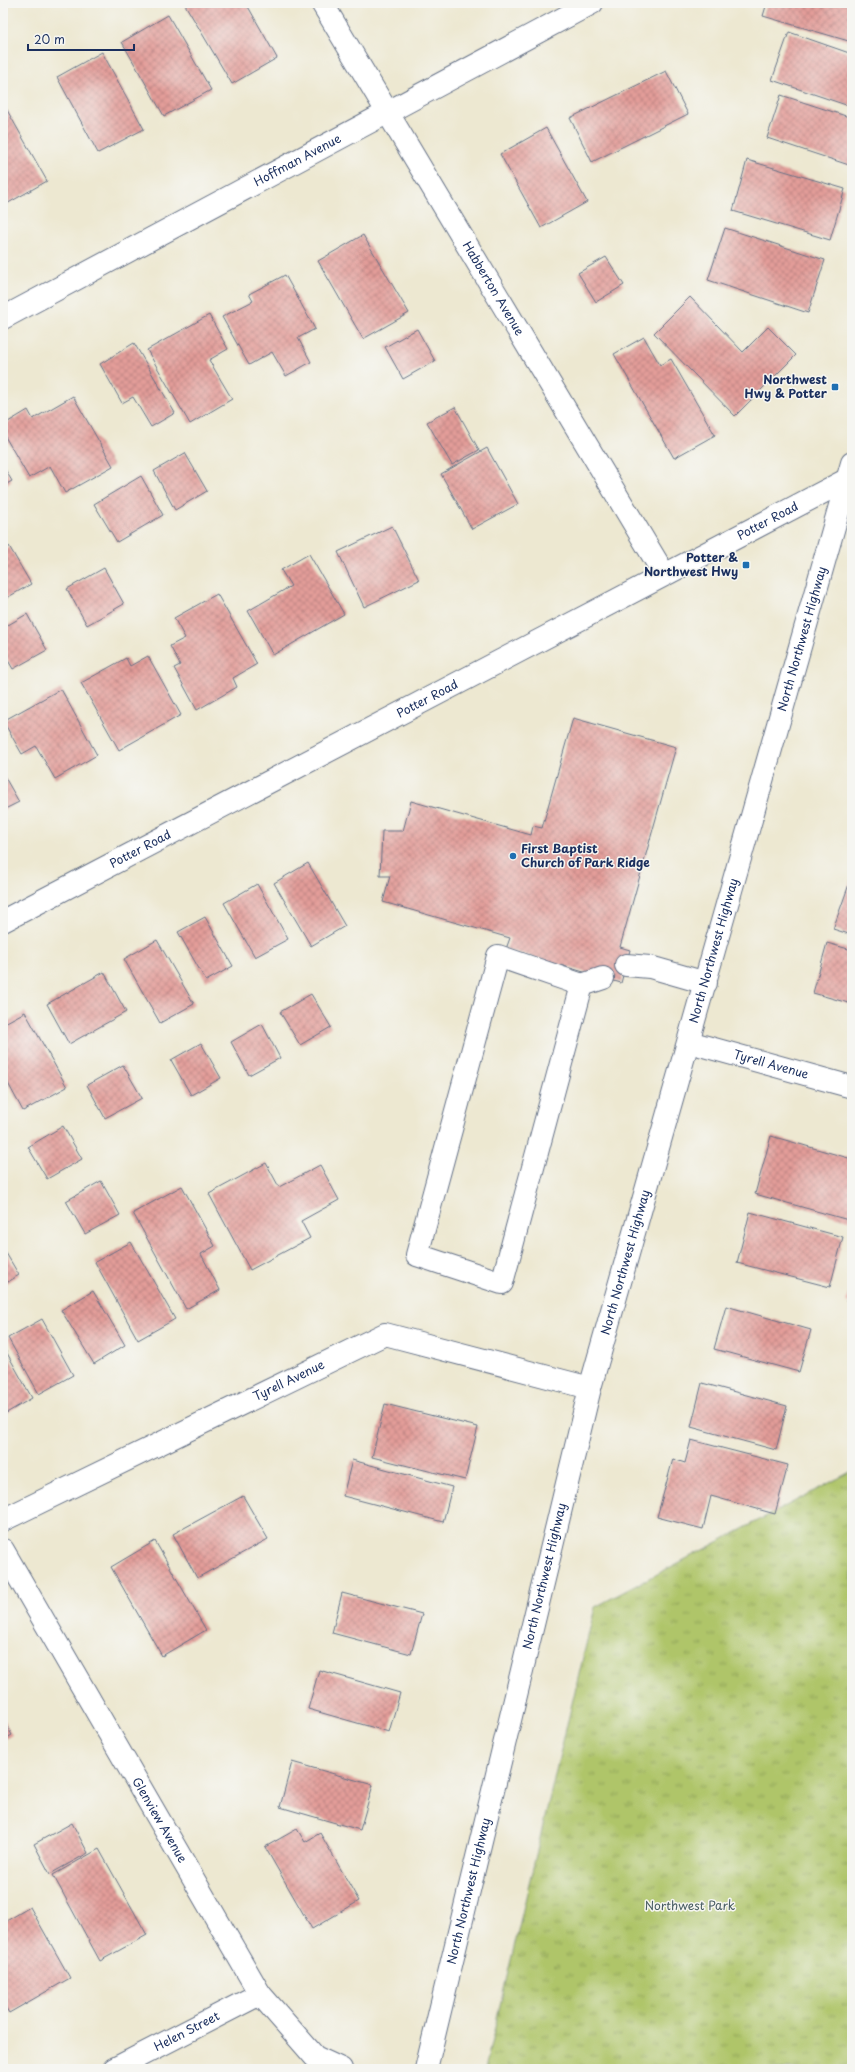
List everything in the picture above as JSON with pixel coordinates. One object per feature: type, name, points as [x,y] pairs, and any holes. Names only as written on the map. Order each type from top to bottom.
[{"type":"street","name":"Habberton Avenue","points":[[322,3],[664,574]]},
{"type":"street","name":"Hoffman Avenue","points":[[3,318],[592,3]]},
{"type":"street","name":"Potter Road","points":[[3,922],[664,574],[850,473]]},
{"type":"street","name":"North Northwest Highway","points":[[426,2069],[590,1388],[850,473]]},
{"type":"street","points":[[582,985],[502,1283],[417,1255],[498,956],[582,985],[603,978]]},
{"type":"street","points":[[626,965],[650,967],[706,983]]},
{"type":"street","name":"Tyrell Avenue","points":[[689,1042],[852,1087]]},
{"type":"street","name":"Tyrell Avenue","points":[[3,1520],[385,1334],[590,1388]]},
{"type":"street","name":"Glenview Avenue","points":[[3,1550],[260,1994],[315,2057],[340,2069]]},
{"type":"street","name":"Helen Street","points":[[114,2069],[260,1994]]},
{"type":"green space","name":"Northwest Park","points":[[852,1471],[852,2069],[485,2069],[595,1607]]},
{"type":"building","points":[[184,3],[246,3],[277,58],[232,84]]},
{"type":"building","points":[[767,3],[852,3],[852,42],[763,16]]},
{"type":"building","points":[[168,15],[211,90],[164,116],[122,42]]},
{"type":"building","points":[[789,32],[852,54],[852,107],[772,80]]},
{"type":"building","points":[[102,52],[144,129],[98,153],[57,77]]},
{"type":"building","points":[[666,71],[688,114],[592,162],[570,118]]},
{"type":"building","points":[[781,95],[852,118],[852,166],[767,138]]},
{"type":"building","points":[[3,103],[47,181],[3,206]]},
{"type":"building","points":[[546,128],[587,202],[541,228],[500,154]]},
{"type":"building","points":[[747,160],[845,189],[830,240],[733,211]]},
{"type":"building","points":[[725,228],[825,260],[808,313],[708,280]]},
{"type":"building","points":[[363,235],[409,313],[363,339],[318,261]]},
{"type":"building","points":[[606,257],[624,285],[596,302],[578,273]]},
{"type":"building","points":[[285,275],[315,329],[298,338],[311,362],[286,376],[272,352],[249,365],[222,317],[253,301],[249,294]]},
{"type":"building","points":[[690,297],[743,352],[768,327],[796,355],[735,416],[654,333]]},
{"type":"building","points":[[209,315],[228,349],[209,360],[232,399],[190,424],[147,350]]},
{"type":"building","points":[[417,329],[435,361],[403,379],[385,347]]},
{"type":"building","points":[[644,337],[660,365],[671,359],[715,435],[674,458],[614,354]]},
{"type":"building","points":[[134,343],[175,413],[151,427],[133,397],[122,403],[100,364]]},
{"type":"building","points":[[73,396],[113,466],[65,493],[50,466],[29,478],[3,433],[3,425],[28,410],[33,419]]},
{"type":"building","points":[[455,407],[479,450],[452,465],[427,422]]},
{"type":"building","points":[[487,448],[518,504],[472,529],[441,474]]},
{"type":"building","points":[[185,453],[207,491],[175,510],[154,471]]},
{"type":"building","points":[[3,466],[12,481],[3,486]]},
{"type":"building","points":[[141,476],[163,515],[117,542],[94,504]]},
{"type":"building","points":[[392,526],[419,580],[364,607],[338,552]]},
{"type":"building","points":[[9,546],[31,584],[3,600],[3,550]]},
{"type":"building","points":[[309,554],[344,614],[273,655],[248,611],[291,586],[281,570]]},
{"type":"building","points":[[104,568],[124,604],[87,625],[67,589]]},
{"type":"building","points":[[217,594],[257,664],[233,678],[237,687],[197,710],[174,668],[180,665],[170,646],[185,638],[174,618]]},
{"type":"building","points":[[27,614],[47,650],[13,669],[3,652],[3,628]]},
{"type":"building","points":[[148,656],[181,715],[119,750],[81,683],[126,658],[130,666]]},
{"type":"building","points":[[61,689],[97,755],[55,779],[36,746],[22,754],[3,721]]},
{"type":"building","name":"First Baptist Church of Park Ridge","points":[[573,718],[676,747],[620,947],[630,950],[621,983],[506,949],[510,938],[383,902],[390,876],[380,876],[382,831],[403,831],[411,801],[531,835],[533,826],[542,828]]},
{"type":"building","points":[[3,774],[19,802],[3,810]]},
{"type":"building","points":[[308,863],[345,926],[311,946],[274,883]]},
{"type":"building","points":[[852,876],[852,935],[833,929]]},
{"type":"building","points":[[257,884],[288,939],[255,957],[224,903]]},
{"type":"building","points":[[205,917],[233,966],[206,981],[178,932]]},
{"type":"building","points":[[157,940],[194,1004],[160,1023],[124,959]]},
{"type":"building","points":[[827,943],[852,950],[852,1004],[813,993]]},
{"type":"building","points":[[104,972],[126,1012],[69,1044],[47,1004]]},
{"type":"building","points":[[311,994],[331,1027],[300,1045],[280,1012]]},
{"type":"building","points":[[25,1012],[67,1087],[23,1111],[3,1074],[3,1024]]},
{"type":"building","points":[[262,1024],[280,1058],[249,1075],[231,1042]]},
{"type":"building","points":[[201,1043],[221,1078],[191,1095],[171,1060]]},
{"type":"building","points":[[123,1065],[142,1098],[105,1118],[87,1085]]},
{"type":"building","points":[[63,1126],[82,1159],[47,1179],[28,1147]]},
{"type":"building","points":[[771,1136],[852,1159],[850,1169],[852,1170],[852,1221],[755,1194]]},
{"type":"building","points":[[266,1163],[279,1187],[320,1165],[339,1200],[301,1221],[310,1238],[250,1270],[209,1194]]},
{"type":"building","points":[[101,1181],[120,1215],[85,1234],[66,1201]]},
{"type":"building","points":[[182,1186],[215,1246],[201,1254],[220,1290],[186,1309],[133,1213]]},
{"type":"building","points":[[750,1212],[843,1237],[830,1287],[737,1263]]},
{"type":"building","points":[[131,1242],[175,1319],[138,1340],[95,1262]]},
{"type":"building","points":[[3,1248],[19,1275],[3,1285]]},
{"type":"building","points":[[852,1281],[852,1303],[846,1302]]},
{"type":"building","points":[[93,1291],[125,1345],[94,1364],[61,1310]]},
{"type":"building","points":[[726,1306],[811,1330],[799,1372],[714,1349]]},
{"type":"building","points":[[42,1319],[73,1375],[39,1394],[8,1338]]},
{"type":"building","points":[[3,1346],[32,1398],[3,1415]]},
{"type":"building","points":[[702,1383],[787,1406],[776,1450],[691,1427]]},
{"type":"building","points":[[385,1404],[478,1427],[465,1480],[372,1457]]},
{"type":"building","points":[[691,1440],[788,1465],[775,1514],[711,1496],[703,1529],[657,1517],[673,1459],[685,1463]]},
{"type":"building","points":[[352,1460],[452,1487],[443,1522],[343,1496]]},
{"type":"building","points":[[243,1496],[268,1539],[197,1578],[173,1534]]},
{"type":"building","points":[[155,1541],[206,1630],[162,1656],[111,1567]]},
{"type":"building","points":[[342,1593],[422,1614],[411,1654],[332,1633]]},
{"type":"building","points":[[319,1670],[400,1693],[389,1732],[308,1709]]},
{"type":"building","points":[[3,1719],[12,1735],[3,1740]]},
{"type":"building","points":[[292,1762],[373,1785],[360,1830],[280,1807]]},
{"type":"building","points":[[72,1823],[88,1853],[50,1874],[34,1844]]},
{"type":"building","points":[[297,1829],[305,1842],[320,1833],[359,1901],[312,1929],[265,1847]]},
{"type":"building","points":[[99,1849],[147,1935],[100,1961],[53,1875]]},
{"type":"building","points":[[30,1907],[70,1978],[9,2013],[3,2003],[3,1923]]},
{"type":"place","name":"Northwest Hwy & Potter","points":[[835,387]]},
{"type":"place","name":"Potter & Northwest Hwy","points":[[746,565]]},
{"type":"place","name":"First Baptist Church of Park Ridge","points":[[513,856]]}]
